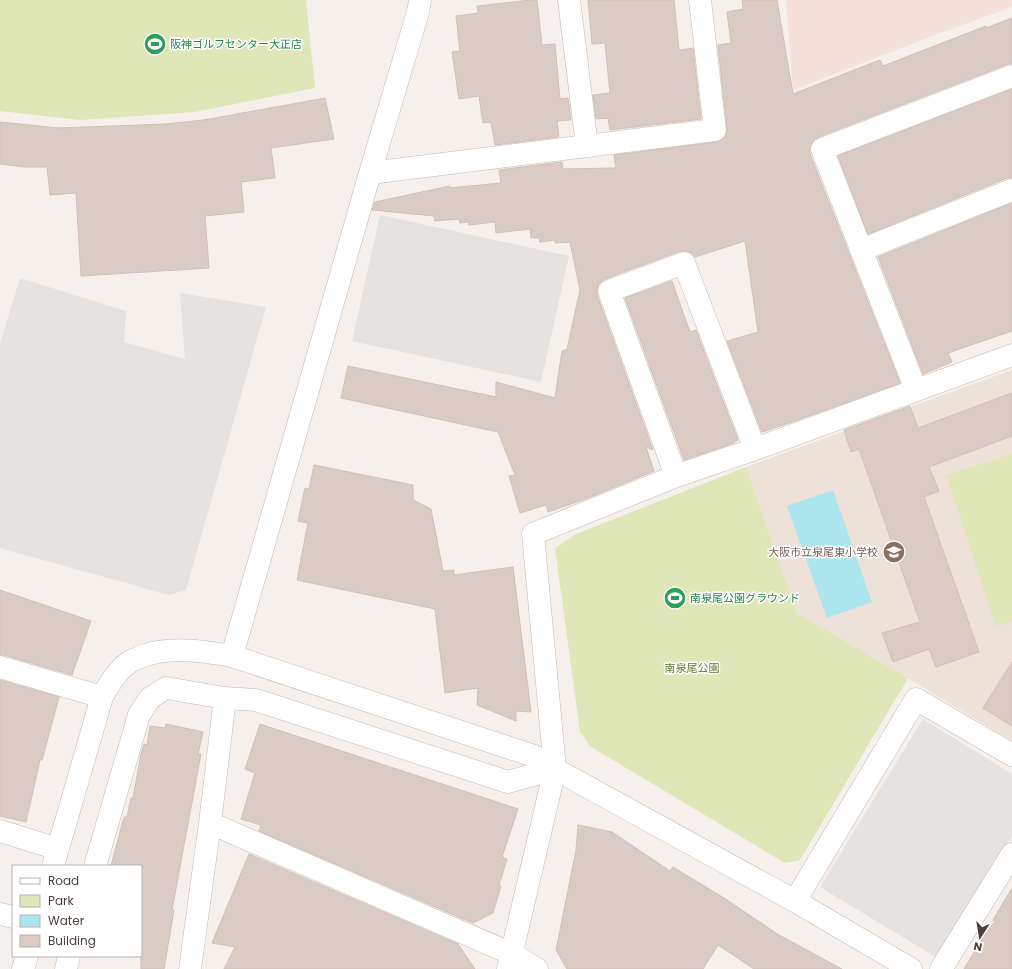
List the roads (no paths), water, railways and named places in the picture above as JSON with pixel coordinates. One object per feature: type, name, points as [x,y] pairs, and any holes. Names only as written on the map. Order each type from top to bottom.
[{"type":"street","points":[[232,656],[370,173],[418,12],[420,0]]},
{"type":"street","points":[[569,0],[587,146]]},
{"type":"street","points":[[370,173],[715,130],[700,0]]},
{"type":"street","points":[[916,390],[822,149],[1012,76]]},
{"type":"street","points":[[861,250],[1012,190]]},
{"type":"street","points":[[676,476],[609,291],[684,263],[755,449]]},
{"type":"street","points":[[510,962],[555,769],[533,534],[676,476],[755,449],[1012,355]]},
{"type":"street","points":[[0,831],[55,857],[102,697],[114,676],[131,660],[152,653],[196,650],[232,656],[534,756],[795,901],[888,963],[911,969]]},
{"type":"street","points":[[0,667],[102,697]]},
{"type":"street","points":[[95,865],[139,715],[150,698],[166,688],[225,698],[256,700],[508,782],[555,769]]},
{"type":"street","points":[[190,969],[225,698]]},
{"type":"street","points":[[795,901],[916,699],[1012,755]]},
{"type":"street","points":[[210,823],[510,962],[537,969]]},
{"type":"street","points":[[941,969],[1012,854]]},
{"type":"street","points":[[0,914],[12,917]]},
{"type":"street","points":[[23,969],[27,957]]},
{"type":"street","points":[[66,969],[69,957]]},
{"type":"water","points":[[833,490],[872,602],[827,618],[787,506]]},
{"type":"place","name":"阪神ゴルフセンター大正店","points":[[155,44]]},
{"type":"place","name":"大阪市立泉尾東小学校","points":[[894,552]]},
{"type":"place","name":"南泉尾公園グラウンド","points":[[675,598]]},
{"type":"park label","name":"南泉尾公園","points":[[692,668]]}]
